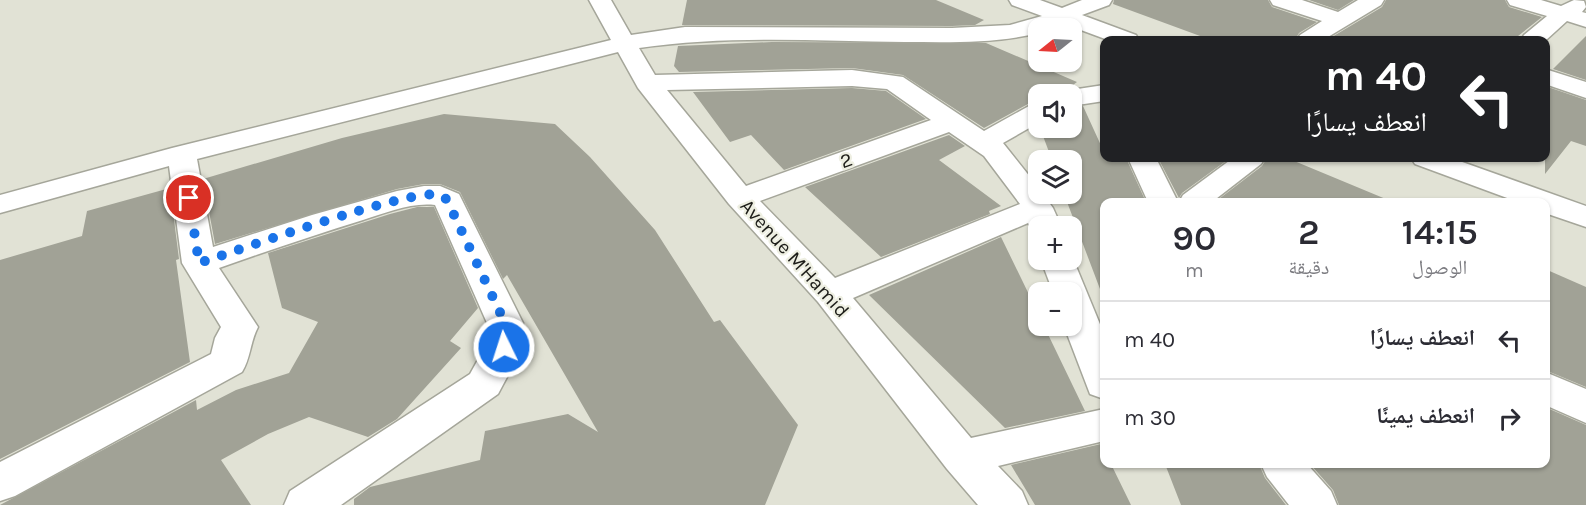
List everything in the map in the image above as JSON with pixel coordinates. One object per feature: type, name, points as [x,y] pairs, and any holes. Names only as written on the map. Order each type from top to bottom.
[{"type":"street","name":"Avenue M'Hamid","points":[[600,0],[647,83],[740,198],[830,294],[1001,504]]},
{"type":"street","points":[[1020,0],[1117,36]]},
{"type":"street","points":[[0,204],[182,154],[625,43],[685,34],[985,34],[1030,28],[1101,0]]},
{"type":"street","points":[[1281,0],[1340,20]]},
{"type":"street","points":[[1314,36],[1373,0]]},
{"type":"street","points":[[1518,0],[1586,20]]},
{"type":"street","points":[[1538,36],[1550,27],[1560,14],[1586,1]]},
{"type":"street","points":[[647,83],[852,78],[894,82],[985,142],[1001,159],[1041,216]]},
{"type":"street","points":[[1550,78],[1586,90]]},
{"type":"street","points":[[1082,96],[1100,94]]},
{"type":"street","points":[[985,142],[1028,118]]},
{"type":"street","name":"2","points":[[740,198],[952,121]]},
{"type":"street","points":[[0,483],[229,362],[233,338],[240,327],[199,263],[182,154]]},
{"type":"street","points":[[1144,162],[1161,198]]},
{"type":"street","points":[[1199,198],[1246,162]]},
{"type":"street","points":[[1436,162],[1534,198]]},
{"type":"street","points":[[199,263],[381,204],[420,195],[439,195],[447,200],[505,323],[504,347],[484,384],[306,505]]},
{"type":"street","points":[[1550,204],[1586,217]]},
{"type":"street","points":[[830,294],[1028,222]]},
{"type":"street","points":[[1082,326],[1100,373]]},
{"type":"street","points":[[1550,389],[1586,407]]},
{"type":"street","points":[[962,457],[1100,426]]},
{"type":"street","points":[[1285,468],[1315,505]]},
{"type":"building","points":[[687,0],[936,0],[984,20],[975,25],[952,26],[682,25]]},
{"type":"building","points":[[1114,0],[1268,0],[1272,7],[1317,22],[1297,36],[1200,36],[1113,4]]},
{"type":"building","points":[[1309,0],[1354,0],[1338,10]]},
{"type":"building","points":[[1386,0],[1505,0],[1509,7],[1542,17],[1518,36],[1334,36],[1382,7]]},
{"type":"building","points":[[1586,36],[1586,80],[1553,69]]},
{"type":"building","points":[[772,42],[986,43],[1028,61],[1028,72],[1054,72],[1077,82],[1074,84],[1028,84],[1028,104],[984,128],[903,75],[852,68],[679,72],[674,66],[678,46]]},
{"type":"building","points":[[852,88],[886,91],[926,119],[784,170],[751,135],[730,142],[693,92]]},
{"type":"building","points":[[1550,88],[1586,100],[1586,146],[1571,141],[1545,174],[1545,162],[1550,162]]},
{"type":"building","points":[[1083,106],[1100,143],[1100,162],[1128,162],[1144,198],[1100,198],[1100,289],[1082,242],[1082,216],[1072,216],[1068,204],[1082,204],[1082,150],[1048,150],[1044,138],[1082,138]]},
{"type":"building","points":[[444,114],[555,124],[590,157],[655,230],[714,322],[720,320],[798,425],[765,505],[354,505],[354,499],[370,487],[480,460],[485,431],[568,414],[598,432],[507,275],[503,279],[460,192],[440,184],[424,184],[397,189],[215,244],[203,179],[342,138]]},
{"type":"building","points":[[949,135],[965,146],[939,160],[1001,206],[989,211],[990,214],[881,257],[805,187]]},
{"type":"building","points":[[1160,162],[1225,162],[1182,193],[1179,198]]},
{"type":"building","points":[[1264,162],[1297,162],[1383,198],[1220,198]]},
{"type":"building","points":[[170,188],[179,259],[176,260],[190,362],[0,459],[0,260],[82,236],[87,211]]},
{"type":"building","points":[[417,207],[434,207],[478,308],[450,341],[461,348],[397,419],[368,437],[309,417],[268,434],[221,460],[251,505],[0,505],[196,400],[197,410],[236,390],[289,373],[318,322],[282,308],[268,253]]},
{"type":"building","points":[[1001,237],[1028,292],[1028,336],[1049,336],[1085,411],[1005,428],[869,295]]},
{"type":"building","points":[[1550,271],[1586,287],[1586,387],[1550,372]]},
{"type":"building","points":[[1550,409],[1586,425],[1586,505],[1339,505],[1333,490],[1314,468],[1550,468]]},
{"type":"building","points":[[1100,444],[1100,468],[1113,468],[1131,505],[1035,505],[1011,465]]},
{"type":"building","points":[[1167,468],[1261,468],[1265,478],[1286,505],[1181,505]]},
{"type":"route","points":[[189,198],[199,263],[381,204],[420,195],[439,195],[447,200],[505,323],[504,347]]}]
